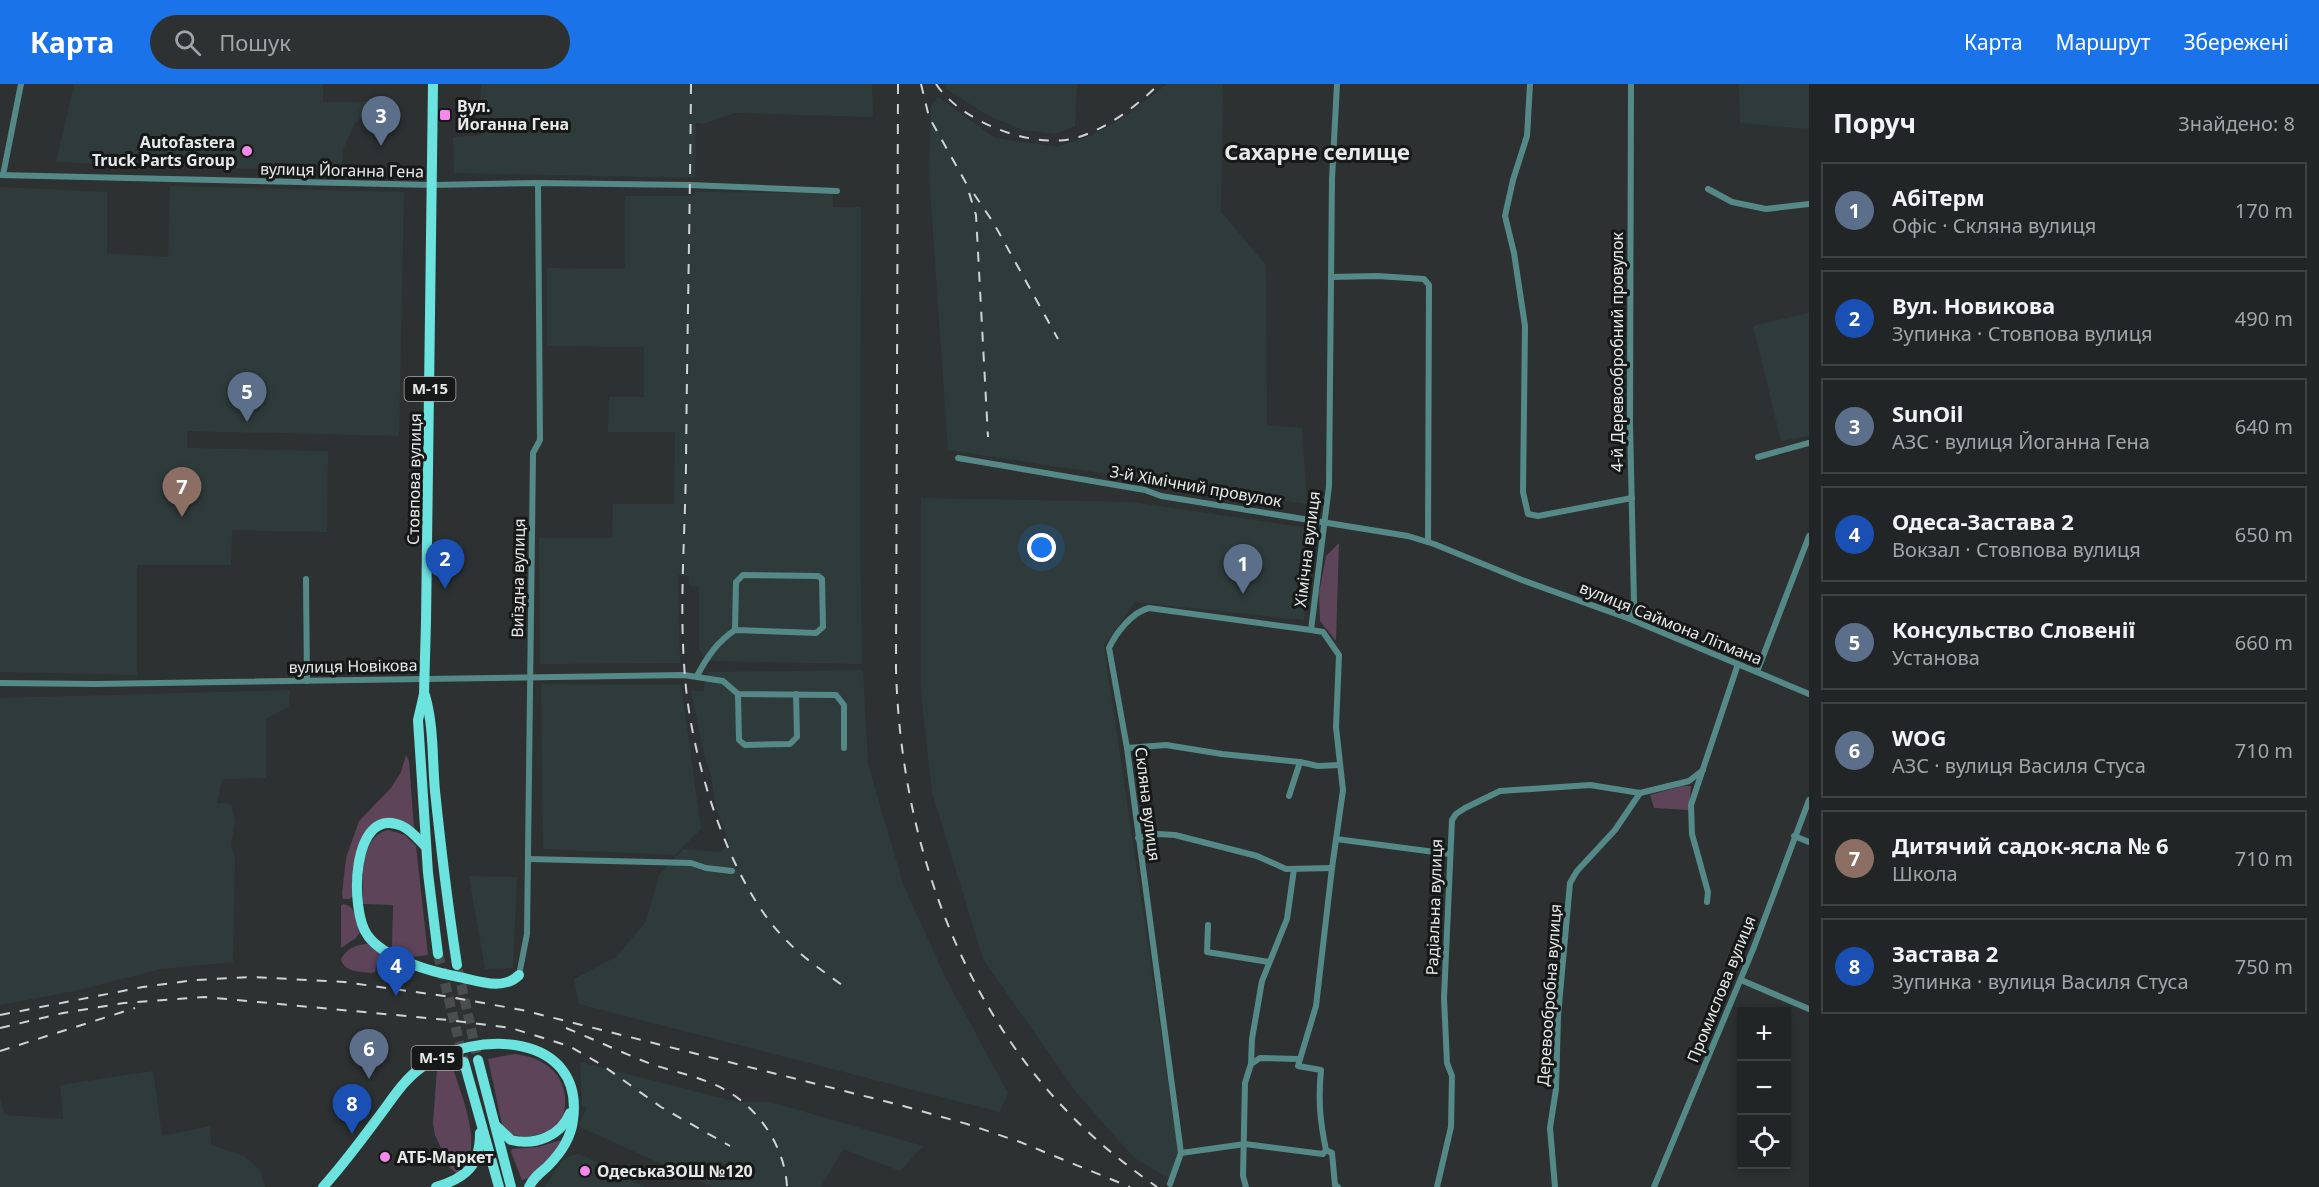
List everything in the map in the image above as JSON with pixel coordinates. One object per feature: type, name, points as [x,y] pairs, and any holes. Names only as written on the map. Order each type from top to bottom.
[{"type":"main road","name":"Стовпова вулиця","points":[[433,84],[425,678],[418,720],[426,847],[438,954]]},
{"type":"main road","name":"Стовпова вулиця","points":[[424,694],[432,720],[435,787],[443,866],[457,965]]},
{"type":"main road","points":[[426,847],[410,831],[394,824],[376,827],[368,834],[360,856],[357,891],[360,920],[368,936],[382,948],[441,973],[498,984],[514,980],[519,975]]},
{"type":"main road","name":"М-15","points":[[323,1187],[410,1077],[423,1066],[449,1053],[498,1044],[534,1048],[550,1057],[563,1069],[570,1083],[573,1104]]},
{"type":"main road","name":"М-15","points":[[478,1060],[493,1121]]},
{"type":"main road","name":"М-15","points":[[436,1187],[459,1179],[475,1162],[479,1152],[480,1124],[464,1062]]},
{"type":"main road","points":[[493,1121],[505,1137],[511,1140],[533,1141],[561,1129],[566,1124],[573,1104]]},
{"type":"main road","points":[[529,1187],[566,1144],[573,1121],[573,1104]]},
{"type":"main road","points":[[493,1121],[511,1187]]},
{"type":"main road","points":[[480,1124],[499,1187]]},
{"type":"street","points":[[1,175],[21,84]]},
{"type":"street","name":"Хімічна вулиця","points":[[1299,1059],[1316,1006],[1343,790],[1336,727],[1339,655],[1323,632],[1311,630],[1329,486],[1332,179],[1337,84]]},
{"type":"street","points":[[1530,84],[1527,136],[1513,180],[1505,216],[1514,253],[1525,326],[1523,492],[1528,514],[1538,516],[1632,498]]},
{"type":"street","name":"4-й Деревообробний провулок","points":[[1630,619],[1634,603],[1630,263],[1631,84]]},
{"type":"street","name":"вулиця Йоганна Гена","points":[[1,175],[432,185],[538,183],[687,185],[837,191]]},
{"type":"street","name":"Виїздна вулиця","points":[[519,975],[527,934],[533,453],[540,440],[538,183]]},
{"type":"street","points":[[1708,189],[1732,202],[1766,209],[1809,204]]},
{"type":"street","points":[[1331,277],[1377,276],[1424,279],[1429,285],[1428,542]]},
{"type":"street","points":[[1758,457],[1809,443]]},
{"type":"street","name":"3-й Хімічний провулок","points":[[958,459],[1145,490],[1161,496],[1408,536],[1522,580]]},
{"type":"street","points":[[1757,672],[1809,536]]},
{"type":"street","points":[[697,676],[722,639],[735,630],[816,633],[823,627],[822,579],[818,576],[743,575],[736,582],[735,630]]},
{"type":"street","points":[[306,579],[307,681]]},
{"type":"street","name":"вулиця Саймона Літмана","points":[[1522,580],[1630,619],[1809,694]]},
{"type":"street","name":"Скляна вулиця","points":[[1170,1184],[1181,1153],[1127,748],[1108,648],[1114,637],[1139,610],[1149,608],[1311,630]]},
{"type":"street","points":[[1707,902],[1708,892],[1692,834],[1691,805],[1738,664]]},
{"type":"street","name":"вулиця Новікова","points":[[0,683],[95,684],[530,676],[697,676],[723,681],[738,694]]},
{"type":"street","points":[[796,694],[797,737],[794,742],[745,745],[739,740],[738,694],[796,694],[836,695],[844,705],[844,748]]},
{"type":"street","points":[[1127,748],[1166,746],[1318,766],[1340,765]]},
{"type":"street","points":[[1289,796],[1300,762]]},
{"type":"street","name":"Радіальна вулиця","points":[[1437,1187],[1451,1118],[1452,1076],[1448,1063],[1444,998],[1451,869],[1450,828],[1456,814],[1500,791],[1590,785],[1640,793],[1689,781],[1703,770]]},
{"type":"street","name":"Деревообробна вулиця","points":[[1556,1187],[1550,1128],[1556,1089],[1558,1016],[1570,883],[1577,870],[1615,830],[1640,793]]},
{"type":"street","name":"Промислова вулиця","points":[[1654,1187],[1741,980],[1809,800]]},
{"type":"street","points":[[1138,838],[1158,834],[1175,835],[1225,846],[1257,856],[1286,869],[1332,868]]},
{"type":"street","points":[[1794,836],[1809,842]]},
{"type":"street","points":[[1336,839],[1450,854]]},
{"type":"street","points":[[528,859],[691,863],[706,868],[732,871]]},
{"type":"street","points":[[1246,1187],[1243,1176],[1245,1083],[1251,1064],[1252,1039],[1262,981],[1282,936],[1294,869]]},
{"type":"street","points":[[1208,925],[1208,952],[1269,962]]},
{"type":"street","points":[[1741,980],[1809,1009]]},
{"type":"street","points":[[1251,1064],[1260,1058],[1299,1059],[1298,1066],[1321,1070],[1318,1102],[1326,1150]]},
{"type":"street","points":[[1181,1153],[1245,1144],[1323,1154],[1326,1150]]},
{"type":"street","points":[[1326,1150],[1332,1153],[1335,1185],[1338,1187]]},
{"type":"shaded area","points":[[74,84],[323,84],[323,102],[367,102],[374,108],[355,123],[343,150],[342,172],[56,162]]},
{"type":"shaded area","points":[[481,84],[872,84],[873,117],[734,113],[703,124],[696,123],[695,178],[454,173],[453,137],[480,135]]},
{"type":"shaded area","points":[[944,84],[1077,84],[1075,126],[1056,134],[1023,130],[987,115],[945,88]]},
{"type":"shaded area","points":[[1167,84],[1223,84],[1221,212],[1266,265],[1267,425],[1302,428],[1307,504],[948,450],[929,174],[931,106],[938,97],[995,138],[1058,147],[1090,136],[1126,116]]},
{"type":"shaded area","points":[[1739,84],[1809,84],[1809,129],[1740,123]]},
{"type":"shaded area","points":[[170,186],[404,192],[399,436],[187,431],[187,448],[328,451],[327,532],[232,530],[231,565],[137,565],[137,675],[0,672],[0,187],[107,192],[107,253],[168,257]]},
{"type":"shaded area","points":[[695,192],[833,193],[833,207],[861,207],[862,664],[706,661],[699,648],[699,587],[689,586],[689,576],[678,575],[680,663],[540,664],[539,538],[612,538],[613,504],[674,504],[675,432],[608,432],[609,397],[644,397],[644,347],[547,346],[547,268],[625,269],[625,196],[694,196]]},
{"type":"shaded area","points":[[1809,313],[1809,436],[1781,441],[1753,326]]},
{"type":"shaded area","points":[[921,498],[1133,502],[1307,528],[1304,620],[1135,602],[1104,646],[1178,1150],[1170,1179],[1133,1157],[1076,1092],[983,959],[932,792],[921,692]]},
{"type":"shaded area","points":[[1339,543],[1336,641],[1320,621],[1319,593],[1326,556]]},
{"type":"shaded area","points":[[863,670],[868,764],[903,884],[946,979],[1008,1093],[1000,1112],[579,1004],[574,979],[616,957],[646,922],[659,875],[683,849],[720,852],[729,844],[715,803],[711,775],[705,758],[691,691],[703,691],[708,672]]},
{"type":"shaded area","points":[[541,684],[681,685],[701,829],[675,855],[543,849]]},
{"type":"shaded area","points":[[290,690],[289,706],[266,719],[266,778],[222,779],[217,803],[231,804],[235,822],[231,846],[235,857],[233,962],[161,969],[74,991],[0,1005],[0,698]]},
{"type":"shaded area","points":[[406,755],[409,761],[414,828],[368,828],[358,847],[353,896],[343,899],[346,858],[359,821],[391,788],[401,772]]},
{"type":"shaded area","points":[[1682,786],[1691,786],[1689,810],[1654,808],[1650,795]]},
{"type":"shaded area","points":[[388,830],[405,835],[416,846],[428,955],[413,957],[392,947],[393,905],[363,904],[363,872],[367,850],[371,841],[378,834]]},
{"type":"shaded area","points":[[469,876],[517,877],[513,968],[485,969]]},
{"type":"shaded area","points":[[348,905],[353,911],[360,932],[356,938],[341,948],[341,906]]},
{"type":"shaded area","points":[[368,944],[404,964],[402,978],[378,974],[378,971],[394,971],[394,962],[377,962],[375,972],[372,973],[345,967],[341,959],[346,952],[356,946]]},
{"type":"shaded area","points":[[514,1054],[540,1061],[551,1068],[558,1077],[565,1100],[559,1126],[538,1135],[524,1137],[503,1129],[488,1059]]},
{"type":"shaded area","points":[[580,1062],[737,1102],[770,1102],[923,1146],[900,1171],[843,1149],[821,1187],[712,1187],[578,1126],[587,1107],[582,1106]]},
{"type":"shaded area","points":[[452,1065],[465,1107],[471,1138],[466,1164],[456,1173],[450,1168],[435,1135],[433,1123],[437,1069]]},
{"type":"shaded area","points":[[153,1071],[162,1136],[210,1126],[211,1145],[244,1156],[260,1170],[265,1187],[0,1187],[0,1096],[4,1115],[63,1119],[60,1085]]},
{"type":"shaded area","points":[[561,1140],[544,1164],[533,1175],[522,1180],[511,1152],[512,1149],[538,1147]]},
{"type":"shaded area","name":"ОдеськаЗОШ №120","points":[[580,1154],[646,1187],[545,1187],[561,1162],[572,1155]]},
{"type":"tunnel","points":[[438,954],[464,1062]]},
{"type":"tunnel","points":[[458,970],[478,1060]]},
{"type":"railway","points":[[691,84],[682,598],[683,651],[689,709],[695,744],[716,817],[747,886],[765,915],[786,940],[842,985]]},
{"type":"railway","points":[[898,84],[896,669],[900,728],[908,788],[922,846],[940,904],[963,959],[991,1012],[1025,1062],[1064,1108],[1120,1160],[1157,1187]]},
{"type":"railway","points":[[921,84],[929,117],[966,183],[976,215],[988,437]]},
{"type":"railway","points":[[936,84],[948,98],[981,121],[1000,130],[1042,140],[1061,140],[1090,133],[1112,122],[1132,108],[1159,84]]},
{"type":"railway","points":[[974,194],[993,222],[1058,339]]},
{"type":"railway","points":[[0,1015],[143,987],[195,980],[253,977],[344,982],[444,996],[522,1010],[896,1104],[1020,1142],[1130,1187]]},
{"type":"railway","points":[[0,1028],[63,1013],[124,1003],[205,997],[511,1028],[569,1046],[602,1065],[661,1107],[730,1146]]},
{"type":"railway","points":[[0,1051],[135,1008]]},
{"type":"railway","points":[[566,1028],[651,1064],[705,1081],[728,1091],[753,1112],[773,1139],[785,1171],[787,1187]]},
{"type":"place","name":"Вул. Йоганна Гена","points":[[445,115]]},
{"type":"place","name":"SunOil","points":[[381,146]]},
{"type":"place","name":"Autofastera Truck Parts Group","points":[[247,151]]},
{"type":"place","name":"Консульство Словенії","points":[[247,422]]},
{"type":"place","name":"Дитячий садок-ясла № 6","points":[[182,517]]},
{"type":"place","name":"Вул. Новикова","points":[[445,589]]},
{"type":"place","name":"АбіТерм","points":[[1243,594]]},
{"type":"place","name":"Одеса-Застава 2","points":[[396,996]]},
{"type":"place","name":"WOG","points":[[369,1079]]},
{"type":"place","name":"Застава 2","points":[[352,1134]]},
{"type":"place","name":"АТБ-Маркет","points":[[385,1157]]},
{"type":"place","name":"ОдеськаЗОШ №120","points":[[585,1171]]},
{"type":"district","name":"Сахарне селище","points":[[1317,152]]}]
